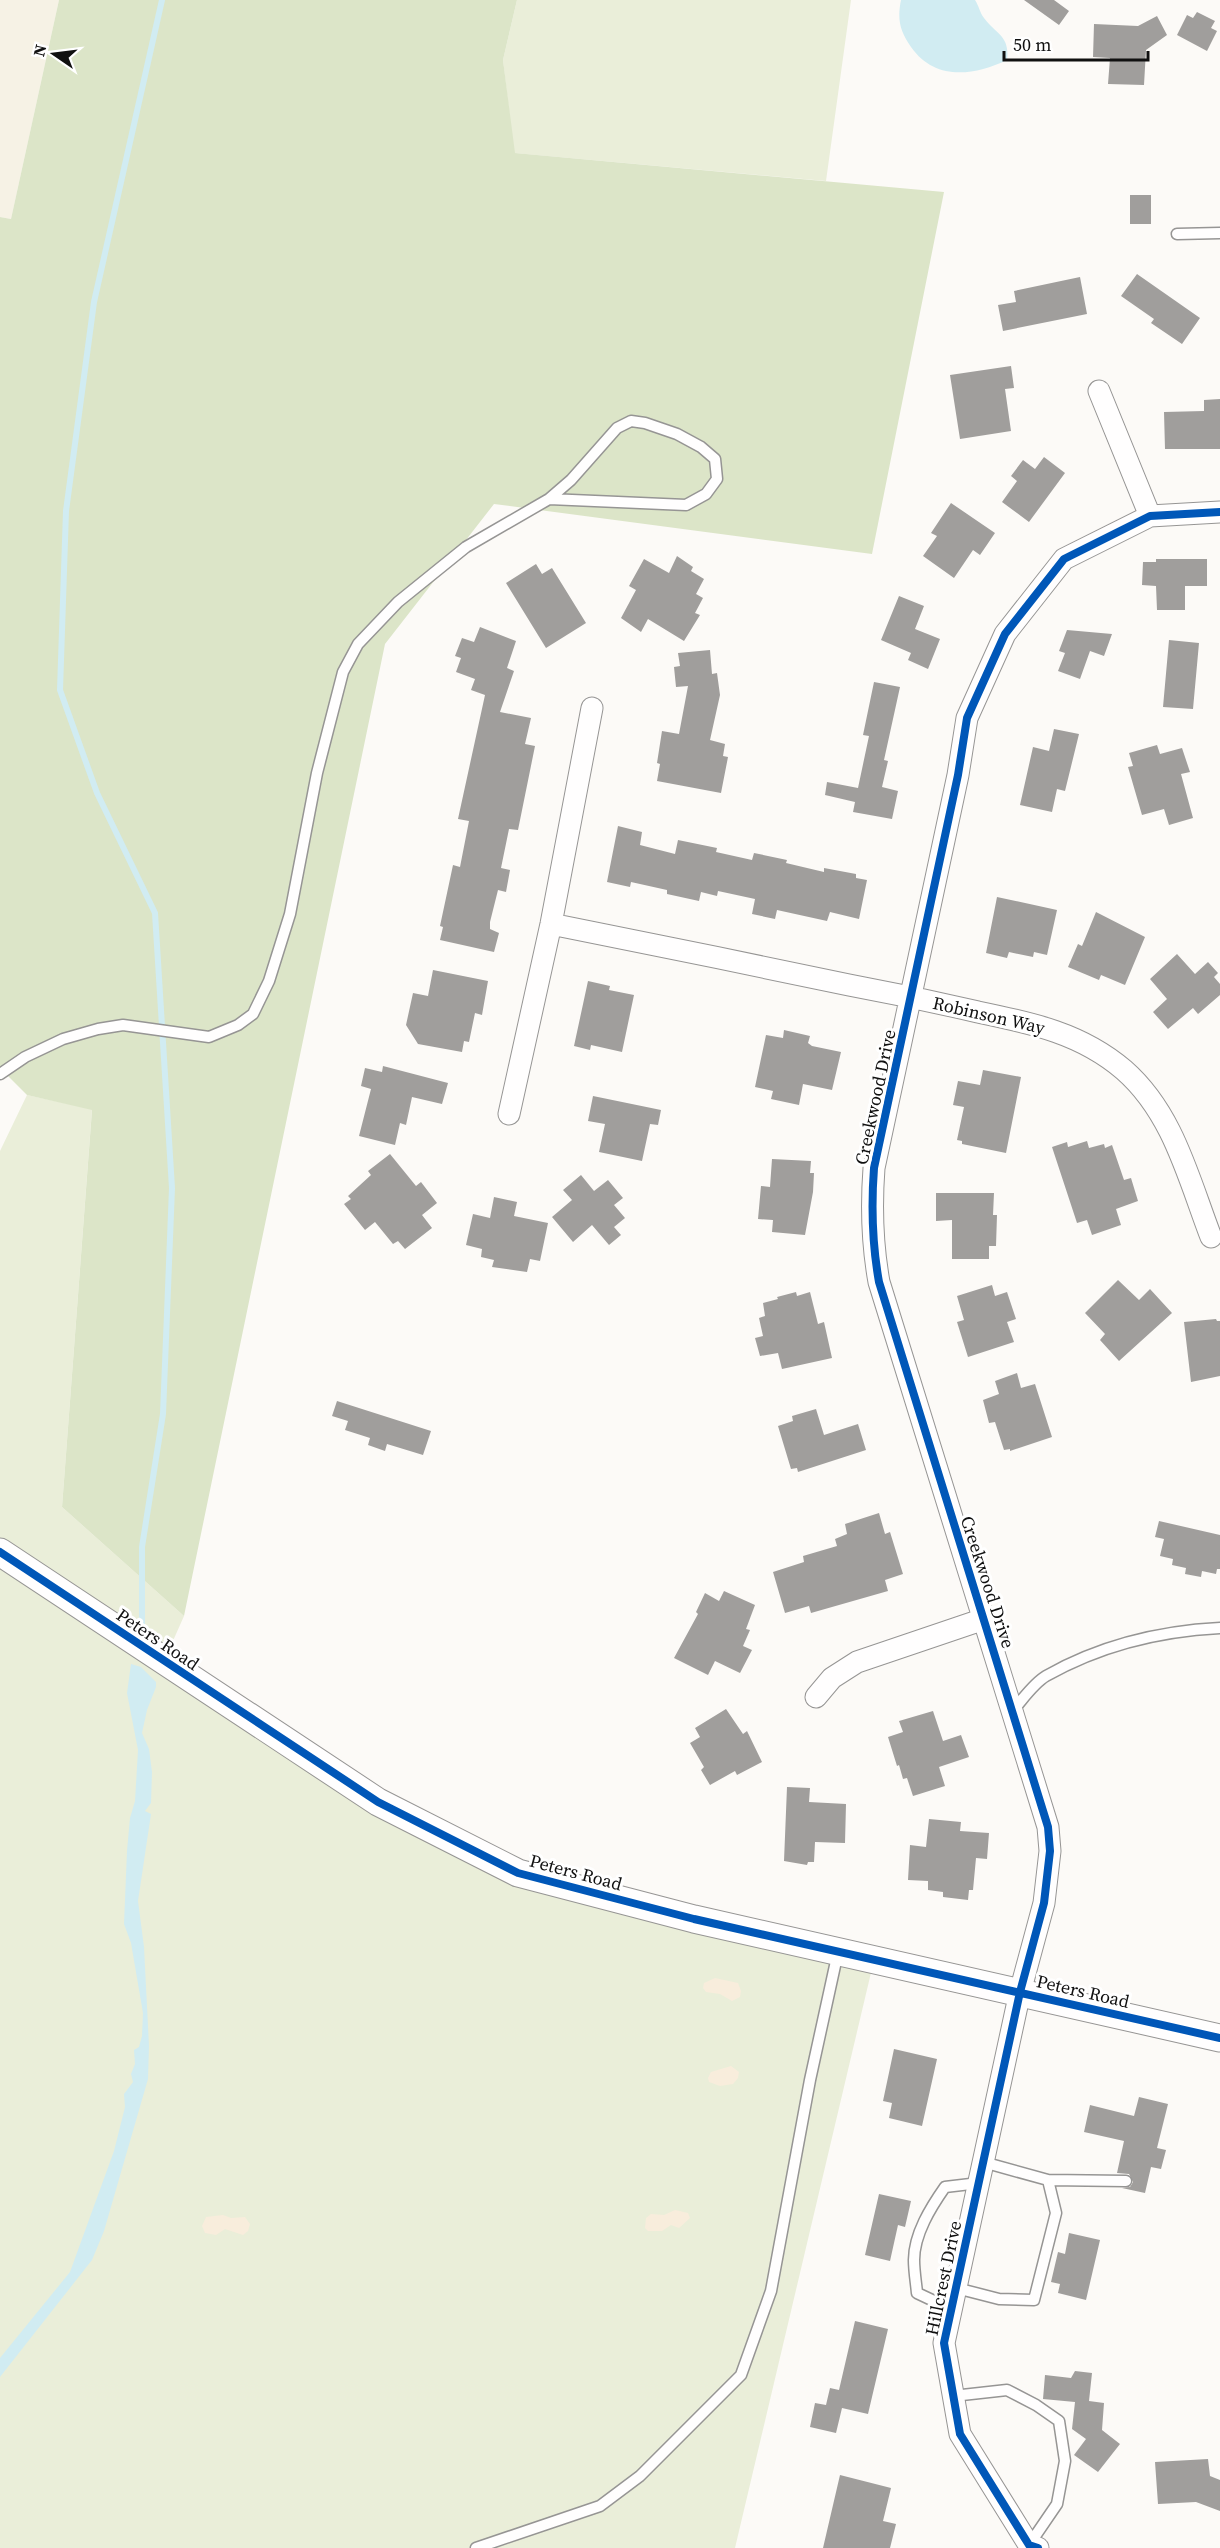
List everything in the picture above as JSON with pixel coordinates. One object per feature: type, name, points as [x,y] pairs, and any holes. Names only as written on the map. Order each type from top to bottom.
[{"type":"street","points":[[1099,391],[1150,516]]},
{"type":"street","name":"Creekwood Drive","points":[[1020,1992],[1044,1903],[1050,1851],[1048,1827],[1014,1709],[882,1292],[873,1247],[871,1205],[874,1168],[958,775],[967,718],[1005,634],[1064,559],[1150,516],[1220,512]]},
{"type":"street","points":[[509,1114],[551,924],[592,708]]},
{"type":"street","name":"Robinson Way","points":[[551,924],[912,997],[1052,1029],[1078,1039],[1108,1058],[1153,1100],[1176,1141],[1211,1237]]},
{"type":"street","name":"Peters Road","points":[[0,1552],[378,1802],[518,1873],[694,1919],[1220,2038]]},
{"type":"street","points":[[816,1697],[832,1678],[857,1662],[984,1619]]},
{"type":"street","name":"Hillcrest Drive","points":[[1020,1992],[944,2343],[960,2434],[1032,2547]]},
{"type":"lane","points":[[1177,234],[1220,233]]},
{"type":"lane","points":[[0,1074],[24,1057],[63,1039],[98,1029],[123,1025],[209,1037],[238,1025],[253,1014],[269,981],[290,914],[317,773],[344,672],[358,644],[398,602],[466,547],[549,499],[571,480],[617,428],[631,421],[677,434],[701,447],[715,459],[717,479],[706,494],[686,505],[549,499]]},
{"type":"lane","points":[[1014,1709],[1044,1677],[1116,1645],[1192,1629],[1220,1628]]},
{"type":"lane","points":[[476,2548],[600,2506],[640,2476],[741,2375],[771,2291],[810,2080],[838,1951]]},
{"type":"lane","points":[[983,2162],[1048,2180],[1126,2181]]},
{"type":"lane","points":[[956,2288],[999,2299],[1034,2300],[1056,2213],[1048,2180]]},
{"type":"lane","points":[[951,2309],[917,2293],[914,2258],[921,2231],[934,2203],[945,2187],[979,2183]]},
{"type":"lane","points":[[953,2396],[1007,2390],[1036,2405],[1059,2421],[1065,2461],[1057,2504],[1032,2547]]},
{"type":"shaded area","points":[[0,0],[59,0],[11,219],[0,217]]},
{"type":"green space","points":[[59,0],[517,0],[503,60],[515,153],[944,192],[872,554],[494,504],[385,644],[184,1616],[62,1507],[92,1110],[27,1095],[0,1068],[0,217],[11,219]]},
{"type":"green space","points":[[517,0],[851,0],[826,181],[514,153],[503,60]]},
{"type":"green space","points":[[27,1095],[92,1109],[62,1507],[184,1616],[164,1661],[518,1873],[874,1960],[735,2548],[0,2548],[0,1151]]},
{"type":"sand","points":[[715,1978],[738,1983],[741,1991],[740,1997],[732,2001],[720,1994],[706,1992],[703,1988],[704,1983]]},
{"type":"sand","points":[[731,2066],[739,2072],[733,2084],[720,2086],[709,2082],[711,2072]]},
{"type":"sand","points":[[675,2210],[688,2213],[690,2218],[679,2228],[671,2225],[662,2231],[648,2231],[645,2228],[646,2218],[651,2214],[664,2215]]},
{"type":"sand","points":[[223,2215],[231,2218],[245,2217],[250,2224],[248,2231],[243,2235],[225,2229],[216,2235],[205,2233],[202,2226],[206,2217]]},
{"type":"water","points":[[901,0],[975,0],[984,18],[1002,36],[1006,46],[1007,60],[981,70],[968,72],[955,72],[931,66],[911,47],[904,36],[899,14]]},
{"type":"water","points":[[131,1664],[141,1667],[156,1682],[142,1733],[149,1749],[152,1772],[151,1803],[145,1811],[151,1814],[138,1901],[144,1947],[149,2046],[148,2079],[104,2231],[92,2260],[0,2377],[0,2358],[70,2272],[114,2151],[125,2107],[124,2094],[133,2082],[131,2074],[135,2064],[134,2050],[139,2047],[142,2036],[143,2013],[131,1943],[124,1924],[127,1851],[130,1818],[135,1801],[138,1750],[127,1693]]},
{"type":"building","points":[[1024,0],[1054,0],[1069,11],[1059,25]]},
{"type":"building","points":[[1197,12],[1215,21],[1211,28],[1217,31],[1207,51],[1177,35],[1187,15],[1193,18]]},
{"type":"building","points":[[1157,16],[1167,35],[1146,50],[1144,85],[1108,84],[1110,58],[1093,57],[1094,24],[1138,26]]},
{"type":"building","points":[[1130,195],[1151,195],[1151,224],[1130,224]]},
{"type":"building","points":[[1137,274],[1200,318],[1182,344],[1151,323],[1154,319],[1121,296]]},
{"type":"building","points":[[1080,277],[1087,314],[1003,331],[998,305],[1016,302],[1014,291]]},
{"type":"building","points":[[1011,366],[1014,388],[1005,389],[1011,431],[960,439],[950,375]]},
{"type":"building","points":[[1220,399],[1220,449],[1165,449],[1164,412],[1204,411],[1204,400]]},
{"type":"building","points":[[1044,457],[1065,473],[1029,522],[1002,502],[1017,481],[1011,476],[1023,460],[1035,469]]},
{"type":"building","points":[[951,503],[995,533],[980,555],[973,550],[954,578],[923,556],[937,536],[931,533]]},
{"type":"building","points":[[677,556],[693,567],[691,571],[704,579],[696,594],[703,598],[695,613],[700,615],[684,641],[648,619],[641,632],[621,618],[636,590],[629,586],[644,559],[669,573]]},
{"type":"building","points":[[1156,559],[1207,559],[1207,586],[1185,586],[1185,610],[1157,610],[1156,586],[1142,585],[1143,562],[1156,562]]},
{"type":"building","points":[[536,564],[542,574],[552,568],[586,623],[546,648],[506,583]]},
{"type":"building","points":[[899,596],[924,606],[915,629],[940,639],[928,669],[908,660],[911,653],[881,640]]},
{"type":"building","points":[[480,627],[516,641],[507,668],[514,671],[500,712],[531,718],[525,744],[535,746],[518,830],[509,829],[501,868],[510,870],[506,892],[498,890],[490,922],[490,929],[499,933],[494,952],[440,940],[443,927],[440,926],[453,865],[460,867],[469,821],[458,819],[485,695],[471,690],[475,679],[456,672],[461,658],[455,656],[462,638],[474,642]]},
{"type":"building","points":[[1067,630],[1112,634],[1104,656],[1090,651],[1080,679],[1058,671],[1065,653],[1059,651]]},
{"type":"building","points":[[1169,640],[1199,643],[1193,709],[1163,707]]},
{"type":"building","points":[[710,650],[712,674],[717,673],[720,695],[710,740],[725,744],[723,756],[728,757],[721,793],[657,781],[662,731],[679,734],[688,686],[676,687],[674,667],[680,666],[678,653]]},
{"type":"building","points":[[874,682],[900,687],[884,760],[888,761],[882,787],[898,791],[892,819],[853,812],[855,802],[825,795],[827,782],[858,788],[869,736],[863,735]]},
{"type":"building","points":[[1054,729],[1079,734],[1065,791],[1057,789],[1052,812],[1020,805],[1033,747],[1049,751]]},
{"type":"building","points":[[1157,745],[1160,754],[1182,748],[1190,772],[1181,774],[1193,818],[1169,825],[1164,809],[1142,815],[1128,767],[1133,766],[1129,753]]},
{"type":"building","points":[[618,826],[642,832],[640,845],[675,854],[678,840],[717,848],[716,852],[752,860],[754,853],[787,860],[786,863],[824,872],[824,868],[856,874],[856,878],[867,880],[859,919],[830,912],[827,921],[777,910],[775,919],[752,914],[755,899],[718,891],[717,896],[701,892],[699,901],[667,894],[667,890],[631,882],[630,887],[607,882]]},
{"type":"building","points":[[997,897],[1057,910],[1047,955],[1034,952],[1033,957],[1009,952],[1007,958],[986,953]]},
{"type":"building","points":[[1096,912],[1145,937],[1125,985],[1101,975],[1099,980],[1068,967],[1078,944],[1082,946]]},
{"type":"building","points":[[1177,954],[1195,974],[1208,962],[1218,973],[1214,977],[1220,984],[1220,995],[1198,1014],[1193,1008],[1168,1029],[1153,1012],[1167,999],[1150,979]]},
{"type":"building","points":[[433,970],[488,981],[482,1015],[475,1013],[469,1042],[464,1041],[462,1052],[418,1044],[406,1025],[413,993],[428,996]]},
{"type":"building","points":[[588,981],[610,986],[609,990],[634,995],[622,1052],[591,1045],[590,1050],[574,1046]]},
{"type":"building","points":[[784,1030],[810,1036],[808,1043],[812,1046],[841,1052],[832,1090],[803,1084],[799,1105],[771,1099],[773,1091],[755,1087],[766,1035],[783,1038]]},
{"type":"building","points":[[383,1066],[448,1083],[442,1104],[412,1097],[406,1125],[400,1123],[395,1145],[359,1136],[371,1089],[361,1086],[365,1068],[382,1072]]},
{"type":"building","points":[[983,1070],[1021,1077],[1006,1153],[962,1144],[962,1141],[957,1140],[964,1107],[953,1105],[958,1081],[980,1085]]},
{"type":"building","points":[[593,1096],[661,1110],[658,1125],[650,1124],[642,1161],[599,1152],[605,1124],[588,1121]]},
{"type":"building","points":[[1087,1141],[1089,1148],[1104,1144],[1105,1148],[1112,1145],[1124,1180],[1131,1178],[1138,1201],[1116,1209],[1121,1225],[1092,1235],[1087,1220],[1077,1223],[1052,1147],[1067,1142],[1068,1147]]},
{"type":"building","points":[[390,1154],[416,1186],[421,1182],[437,1203],[422,1215],[432,1228],[405,1249],[398,1241],[393,1244],[375,1222],[365,1230],[344,1204],[351,1199],[348,1196],[371,1175],[368,1171]]},
{"type":"building","points":[[772,1159],[811,1161],[810,1173],[814,1173],[813,1192],[805,1235],[772,1232],[773,1220],[758,1219],[761,1186],[770,1187]]},
{"type":"building","points":[[581,1175],[594,1191],[608,1180],[623,1198],[614,1205],[625,1218],[614,1227],[621,1235],[609,1245],[592,1225],[573,1242],[552,1217],[572,1200],[563,1190]]},
{"type":"building","points":[[936,1193],[994,1193],[993,1215],[997,1215],[996,1246],[989,1246],[989,1259],[952,1259],[952,1220],[936,1221]]},
{"type":"building","points":[[494,1197],[517,1202],[514,1216],[548,1223],[540,1261],[530,1259],[527,1272],[492,1267],[494,1260],[481,1257],[482,1249],[466,1245],[473,1214],[490,1218]]},
{"type":"building","points":[[1118,1280],[1139,1300],[1150,1289],[1172,1313],[1119,1361],[1100,1340],[1105,1334],[1085,1313]]},
{"type":"building","points":[[992,1285],[995,1296],[1007,1292],[1016,1319],[1007,1322],[1014,1342],[968,1357],[957,1322],[964,1320],[957,1296]]},
{"type":"building","points":[[796,1292],[797,1296],[810,1292],[818,1324],[824,1322],[832,1358],[782,1369],[778,1353],[760,1356],[755,1338],[763,1336],[759,1318],[765,1316],[763,1303]]},
{"type":"building","points":[[1216,1319],[1220,1321],[1220,1376],[1191,1382],[1184,1322]]},
{"type":"building","points":[[1017,1373],[1021,1388],[1035,1384],[1052,1437],[1010,1451],[1010,1449],[1004,1450],[995,1422],[989,1423],[983,1400],[999,1394],[995,1381]]},
{"type":"building","points":[[337,1401],[431,1431],[423,1455],[387,1444],[385,1451],[368,1445],[370,1438],[345,1430],[348,1421],[332,1416]]},
{"type":"building","points":[[816,1409],[824,1435],[858,1424],[866,1450],[798,1472],[797,1468],[791,1469],[778,1426],[793,1421],[792,1416]]},
{"type":"building","points":[[879,1513],[885,1534],[890,1532],[903,1574],[885,1580],[888,1591],[811,1613],[809,1606],[785,1613],[773,1572],[804,1562],[803,1556],[837,1546],[835,1539],[847,1534],[845,1524]]},
{"type":"building","points":[[1159,1521],[1220,1535],[1220,1569],[1217,1569],[1216,1574],[1202,1571],[1201,1577],[1185,1574],[1186,1568],[1172,1565],[1173,1559],[1160,1556],[1164,1539],[1155,1537]]},
{"type":"building","points":[[724,1591],[755,1605],[746,1629],[750,1630],[743,1646],[752,1650],[740,1673],[715,1661],[708,1675],[674,1658],[698,1614],[696,1612],[705,1593],[719,1601]]},
{"type":"building","points":[[726,1709],[743,1734],[747,1731],[762,1762],[737,1775],[735,1771],[710,1785],[701,1770],[704,1767],[690,1743],[700,1737],[695,1728]]},
{"type":"building","points":[[933,1711],[943,1741],[961,1735],[969,1757],[939,1767],[945,1786],[913,1796],[907,1778],[903,1779],[899,1765],[897,1766],[888,1737],[903,1732],[899,1721]]},
{"type":"building","points":[[787,1787],[810,1788],[809,1802],[846,1804],[845,1843],[815,1842],[814,1862],[808,1862],[807,1865],[784,1861]]},
{"type":"building","points":[[929,1819],[961,1822],[960,1831],[989,1833],[987,1859],[976,1858],[973,1890],[969,1890],[968,1900],[943,1897],[943,1892],[928,1890],[928,1881],[908,1880],[910,1845],[926,1847]]},
{"type":"building","points":[[894,2049],[937,2059],[922,2126],[889,2118],[892,2103],[883,2101]]},
{"type":"building","points":[[1139,2097],[1168,2104],[1157,2148],[1166,2150],[1161,2169],[1151,2167],[1145,2193],[1122,2188],[1130,2187],[1133,2182],[1129,2174],[1117,2173],[1124,2141],[1084,2132],[1090,2105],[1134,2116]]},
{"type":"building","points":[[879,2194],[911,2201],[905,2227],[898,2225],[890,2261],[865,2255]]},
{"type":"building","points":[[1069,2233],[1100,2240],[1086,2300],[1058,2293],[1060,2284],[1051,2282],[1058,2252],[1065,2254]]},
{"type":"building","points":[[855,2321],[888,2329],[868,2414],[842,2408],[836,2433],[810,2427],[815,2403],[826,2405],[830,2388],[839,2390]]},
{"type":"building","points":[[1075,2371],[1092,2373],[1089,2401],[1104,2403],[1102,2430],[1120,2444],[1098,2472],[1074,2455],[1086,2439],[1072,2429],[1075,2402],[1043,2399],[1045,2375],[1071,2378]]},
{"type":"building","points":[[1208,2459],[1210,2476],[1220,2480],[1220,2511],[1196,2502],[1158,2504],[1155,2462]]},
{"type":"building","points":[[840,2475],[891,2488],[883,2521],[896,2524],[890,2548],[823,2548]]},
{"type":"waterway","points":[[142,1637],[142,1547],[163,1414],[172,1188],[155,913],[97,793],[60,690],[66,511],[94,302],[162,0]]},
{"type":"cycle path","points":[[1038,2548],[1029,2545],[960,2434],[944,2343],[1020,1992],[1044,1903],[1050,1851],[1048,1827],[879,1282],[873,1225],[874,1168],[958,775],[967,718],[1005,634],[1064,559],[1150,516],[1220,512]]},
{"type":"cycle path","points":[[0,1552],[378,1802],[518,1873],[694,1919],[1220,2038]]}]
